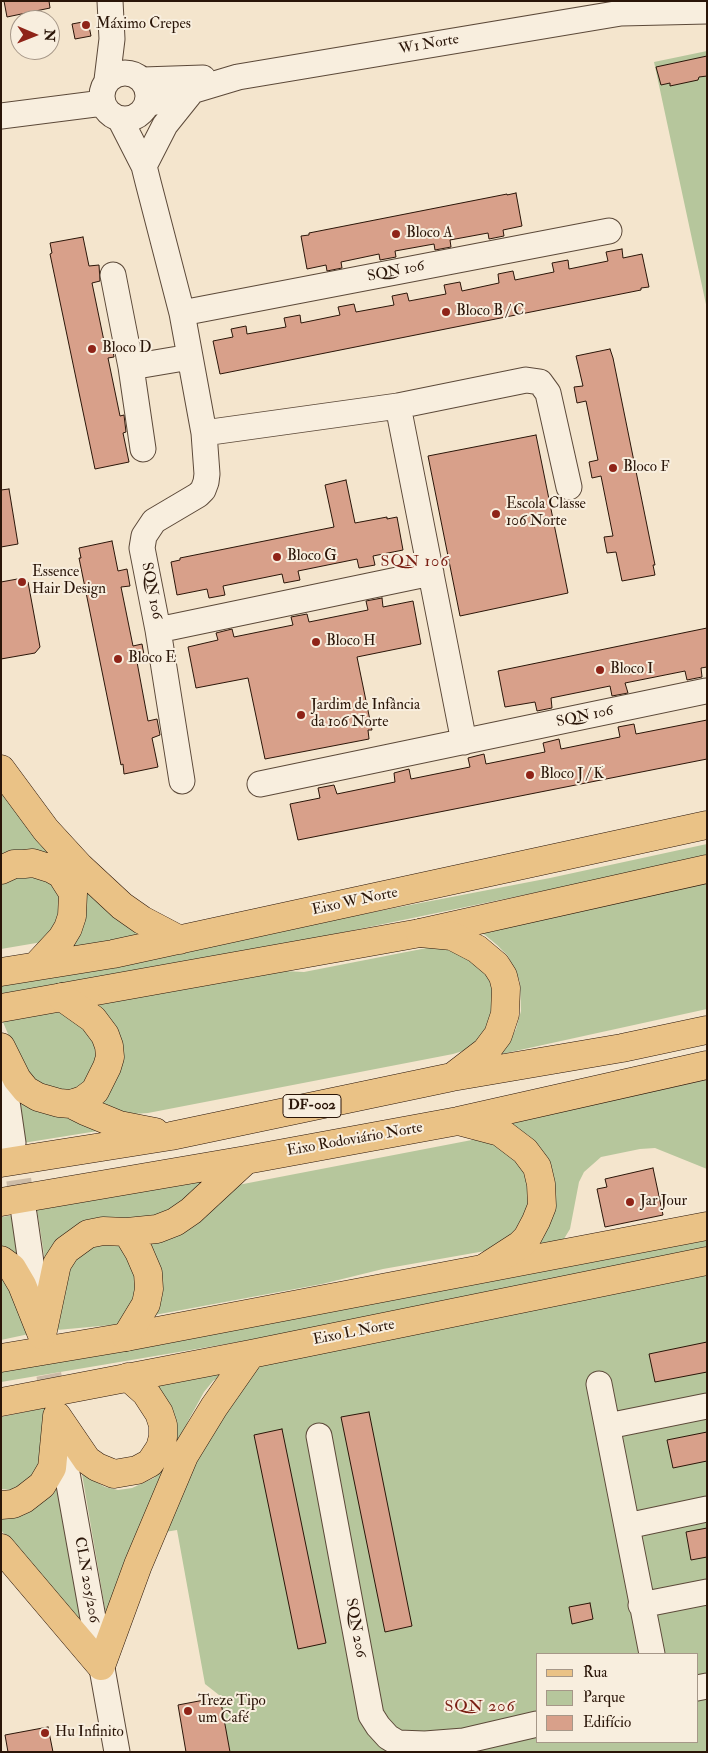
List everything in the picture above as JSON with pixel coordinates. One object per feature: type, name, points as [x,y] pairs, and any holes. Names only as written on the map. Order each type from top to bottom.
[{"type":"main road","points":[[1,769],[46,830],[80,867],[122,906],[142,920],[180,940]]},
{"type":"main road","name":"Eixo W Norte","points":[[1,972],[113,954],[707,825]]},
{"type":"main road","points":[[1,870],[14,864],[33,863],[52,869],[61,874],[73,893],[73,906],[68,928],[62,938],[36,966]]},
{"type":"main road","points":[[1,1008],[420,933],[707,869]]},
{"type":"main road","points":[[420,933],[452,936],[477,950],[496,965],[503,976],[506,988],[505,1014],[498,1035],[486,1051],[452,1077]]},
{"type":"main road","points":[[62,997],[100,1026],[109,1046],[110,1057],[95,1091],[83,1100],[71,1104]]},
{"type":"main road","name":"DF-002","points":[[7,1153],[171,1136],[452,1077],[622,1048],[707,1030]]},
{"type":"main road","points":[[1,1047],[17,1079],[26,1090],[38,1098],[71,1104],[119,1125],[171,1136]]},
{"type":"main road","name":"Eixo Rodoviário Norte","points":[[13,1208],[246,1160],[458,1121],[707,1065]]},
{"type":"main road","points":[[458,1121],[500,1132],[525,1151],[537,1167],[541,1184],[542,1206],[527,1238],[520,1245],[486,1267]]},
{"type":"main road","points":[[42,1337],[57,1264],[66,1250],[88,1234],[157,1229],[175,1222],[246,1160]]},
{"type":"main road","points":[[1,1358],[126,1337],[707,1226]]},
{"type":"main road","points":[[126,1337],[146,1304],[149,1289],[148,1273],[139,1252],[127,1232]]},
{"type":"main road","points":[[1,1260],[12,1268],[22,1285],[42,1337]]},
{"type":"main road","name":"Eixo L Norte","points":[[3,1403],[707,1262]]},
{"type":"main road","points":[[1,1548],[101,1666],[138,1565],[184,1456],[214,1407],[251,1354]]},
{"type":"main road","points":[[56,1412],[87,1460],[97,1467],[114,1474],[137,1470],[150,1463],[160,1448],[163,1437],[163,1425],[160,1413],[146,1393],[128,1377]]},
{"type":"main road","points":[[1,1505],[13,1504],[24,1499],[42,1486],[52,1468],[56,1412]]},
{"type":"street","points":[[110,1],[108,91],[131,141]]},
{"type":"street","name":"W1 Norte","points":[[621,12],[645,1]]},
{"type":"street","name":"W1 Norte","points":[[1,104],[108,91],[193,90],[238,77],[621,12],[707,11]]},
{"type":"street","name":"W1 Norte","points":[[1,116],[108,91],[118,73],[137,76],[238,77]]},
{"type":"street","points":[[137,76],[149,91],[108,91],[137,76]]},
{"type":"street","points":[[144,166],[165,125],[193,90]]},
{"type":"street","name":"SQN 106","points":[[108,91],[144,166]]},
{"type":"street","name":"SQN 106","points":[[108,91],[144,166],[182,313],[204,434],[207,474],[203,490],[198,495],[154,521],[144,536],[142,548],[158,630],[182,781]]},
{"type":"street","name":"SQN 106","points":[[182,313],[609,231]]},
{"type":"street","points":[[113,275],[131,367],[143,449]]},
{"type":"street","points":[[131,367],[190,357]]},
{"type":"street","points":[[204,434],[398,406],[526,380],[540,382],[548,393],[569,488]]},
{"type":"street","points":[[398,406],[464,742]]},
{"type":"street","name":"SQN 106","points":[[158,630],[431,573]]},
{"type":"street","name":"SQN 106","points":[[260,784],[706,691]]},
{"type":"street","points":[[1,1060],[7,1153]]},
{"type":"street","points":[[13,1208],[42,1337]]},
{"type":"street","points":[[599,1384],[652,1653]]},
{"type":"street","points":[[608,1426],[707,1406]]},
{"type":"street","name":"CLN 205/206","points":[[56,1412],[117,1752]]},
{"type":"street","name":"SQN 206","points":[[319,1436],[371,1716],[388,1737],[398,1743],[462,1746],[536,1724]]},
{"type":"street","points":[[627,1526],[707,1509]]},
{"type":"street","points":[[641,1604],[707,1592]]},
{"type":"green space","points":[[707,51],[707,309],[654,62]]},
{"type":"green space","points":[[1,779],[156,934],[59,953],[75,888],[1,860]]},
{"type":"green space","points":[[707,844],[707,857],[287,944],[1,998],[1,984],[550,878]]},
{"type":"green space","points":[[11,873],[53,880],[65,903],[48,941],[1,949],[1,879]]},
{"type":"green space","points":[[707,876],[707,1009],[497,1055],[509,1042],[516,1029],[521,1011],[520,982],[508,956],[485,935],[470,928]]},
{"type":"green space","points":[[442,945],[495,974],[493,1028],[466,1050],[148,1113],[133,1114],[88,1104],[109,1084],[81,1006],[264,970],[304,972]]},
{"type":"green space","points":[[49,1011],[68,1014],[87,1025],[103,1049],[82,1089],[52,1093],[23,1070],[3,1022]]},
{"type":"green space","points":[[707,1080],[707,1169],[655,1148],[601,1157],[584,1172],[579,1182],[570,1229],[562,1242],[533,1248],[555,1198],[552,1175],[536,1145],[528,1135],[505,1123]]},
{"type":"green space","points":[[18,1088],[110,1129],[23,1143]]},
{"type":"green space","points":[[477,1139],[488,1139],[526,1163],[532,1212],[502,1248],[383,1269],[322,1284],[149,1316],[146,1245],[238,1185]]},
{"type":"green space","points":[[209,1180],[173,1214],[98,1223],[47,1273],[37,1210]]},
{"type":"green space","points":[[15,1215],[26,1275],[1,1251],[1,1217]]},
{"type":"green space","points":[[707,1236],[707,1247],[532,1285],[244,1341],[1,1382],[1,1369]]},
{"type":"green space","points":[[114,1239],[145,1273],[122,1324],[57,1330],[72,1252]]},
{"type":"green space","points":[[707,1267],[707,1752],[230,1752],[219,1695],[205,1684],[177,1530],[165,1532],[185,1467],[253,1359]]},
{"type":"green space","points":[[1,1272],[29,1334],[1,1340]]},
{"type":"green space","points":[[223,1374],[213,1381],[204,1392],[188,1421],[109,1632],[82,1474],[105,1487],[118,1490],[132,1488],[154,1478],[162,1469],[140,1382]]},
{"type":"green space","points":[[48,1407],[47,1465],[13,1490],[1,1489],[1,1417]]},
{"type":"green space","points":[[61,1476],[91,1643],[50,1588],[1,1530],[1,1507]]},
{"type":"building","points":[[4,1],[49,1],[50,8],[40,10],[10,10],[10,16],[7,17]]},
{"type":"building","points":[[88,21],[91,36],[75,39],[72,24]]},
{"type":"building","points":[[707,56],[707,76],[699,77],[698,80],[670,86],[670,83],[661,85],[656,67]]},
{"type":"building","name":"Bloco A","points":[[516,193],[522,226],[503,230],[504,236],[489,239],[488,233],[450,240],[451,247],[435,250],[434,244],[395,251],[396,257],[380,260],[379,254],[341,262],[342,268],[327,271],[326,265],[307,269],[301,236],[309,235],[309,233]]},
{"type":"building","name":"Bloco D","points":[[83,237],[89,266],[99,265],[100,281],[92,283],[104,341],[111,340],[114,357],[108,358],[120,416],[124,415],[126,432],[123,433],[129,462],[95,469],[50,254],[52,253],[50,243]]},
{"type":"building","name":"Bloco B / C","points":[[622,249],[623,258],[642,254],[649,287],[220,374],[213,341],[233,337],[231,329],[246,326],[247,334],[286,327],[284,318],[300,315],[301,323],[340,315],[338,307],[354,304],[356,312],[394,305],[392,296],[407,293],[409,301],[446,294],[444,285],[460,282],[462,291],[499,283],[498,274],[513,271],[515,280],[554,272],[552,263],[568,260],[569,269],[608,261],[606,252]]},
{"type":"building","name":"Bloco F","points":[[610,349],[655,565],[653,565],[655,575],[622,581],[616,552],[607,553],[604,537],[613,536],[601,476],[592,478],[589,462],[598,460],[586,401],[577,403],[574,387],[583,386],[576,356]]},
{"type":"building","name":"Escola Classe 106 Norte","points":[[536,435],[568,593],[460,616],[428,456]]},
{"type":"building","name":"Bloco G","points":[[346,480],[355,523],[397,517],[403,550],[373,556],[375,565],[359,568],[357,559],[298,571],[300,580],[284,583],[282,574],[223,586],[225,595],[209,598],[207,589],[177,595],[171,562],[180,560],[180,558],[334,527],[325,485]]},
{"type":"building","points":[[9,489],[18,544],[1,547],[1,490]]},
{"type":"building","name":"Bloco E","points":[[112,541],[118,571],[127,569],[130,586],[121,587],[133,646],[142,644],[145,660],[137,662],[148,721],[157,719],[160,735],[152,738],[158,767],[124,774],[79,558],[81,558],[79,548]]},
{"type":"building","points":[[23,578],[28,582],[40,647],[35,653],[1,659],[1,582]]},
{"type":"building","points":[[382,598],[383,607],[413,601],[421,644],[357,657],[372,730],[368,730],[369,739],[265,759],[248,678],[196,688],[188,647],[218,640],[216,633],[232,629],[234,637],[293,625],[291,617],[307,614],[309,622],[368,610],[366,601]]},
{"type":"building","name":"Bloco I","points":[[707,628],[707,667],[701,668],[702,677],[687,680],[685,671],[625,683],[628,693],[612,696],[610,686],[551,698],[552,708],[537,711],[535,702],[505,707],[498,671]]},
{"type":"building","name":"Bloco J / K","points":[[707,720],[707,759],[298,840],[290,804],[320,798],[318,788],[334,785],[337,794],[395,782],[394,773],[409,769],[411,779],[470,767],[468,758],[484,754],[486,764],[545,752],[543,743],[559,739],[561,749],[620,737],[618,727],[634,724],[636,734]]},
{"type":"building","name":"Jar Jour","points":[[653,1168],[663,1215],[605,1227],[597,1189],[607,1187],[605,1179]]},
{"type":"building","points":[[707,1342],[707,1372],[655,1382],[649,1354]]},
{"type":"building","points":[[369,1412],[412,1626],[385,1632],[341,1417]]},
{"type":"building","points":[[282,1429],[326,1643],[298,1649],[254,1435]]},
{"type":"building","points":[[707,1432],[707,1461],[673,1468],[667,1440]]},
{"type":"building","points":[[707,1528],[707,1557],[691,1560],[686,1532]]},
{"type":"building","points":[[590,1603],[593,1619],[572,1624],[569,1607]]},
{"type":"building","points":[[220,1697],[230,1752],[186,1752],[178,1705]]},
{"type":"building","points":[[48,1727],[53,1752],[8,1752],[5,1735]]},
{"type":"tunnel","points":[[13,1143],[24,1214]]},
{"type":"tunnel","points":[[42,1338],[55,1408]]},
{"type":"place","name":"Máximo Crepes","points":[[86,25]]},
{"type":"place","name":"Bloco A","points":[[396,234]]},
{"type":"place","name":"Bloco B / C","points":[[446,312]]},
{"type":"place","name":"Bloco D","points":[[92,349]]},
{"type":"place","name":"Bloco F","points":[[613,468]]},
{"type":"place","name":"Escola Classe 106 Norte","points":[[496,514]]},
{"type":"place","name":"Bloco G","points":[[277,557]]},
{"type":"place","name":"Essence Hair Design","points":[[22,582]]},
{"type":"place","name":"Bloco H","points":[[316,642]]},
{"type":"place","name":"Bloco E","points":[[118,659]]},
{"type":"place","name":"Bloco I","points":[[600,670]]},
{"type":"place","name":"Jardim de Infância da 106 Norte","points":[[301,715]]},
{"type":"place","name":"Bloco J / K","points":[[530,775]]},
{"type":"place","name":"Jar Jour","points":[[630,1202]]},
{"type":"place","name":"Treze Tipo um Café","points":[[188,1711]]},
{"type":"place","name":"Hu Infinito","points":[[45,1733]]},
{"type":"district","name":"SQN 106","points":[[415,563]]},
{"type":"district","name":"SQN 206","points":[[480,1708]]}]
